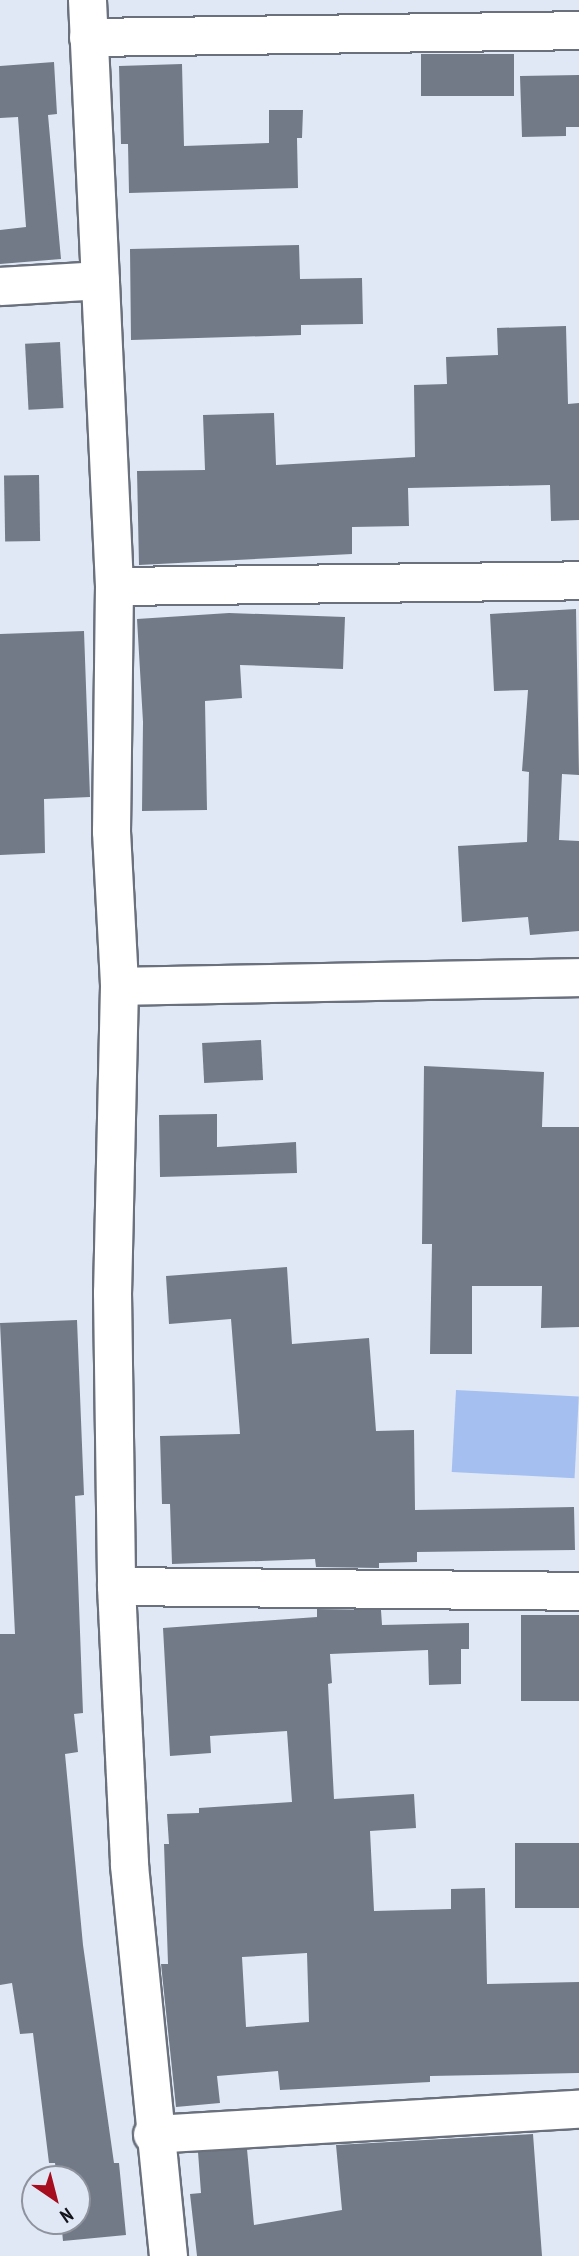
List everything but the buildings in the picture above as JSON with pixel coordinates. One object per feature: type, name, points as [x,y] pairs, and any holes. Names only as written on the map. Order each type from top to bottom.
[{"type":"street","points":[[87,0],[114,586],[111,831],[119,986],[112,1292],[116,1586],[130,1865],[152,2134],[168,2256]]},
{"type":"street","points":[[88,37],[579,30]]},
{"type":"street","points":[[0,286],[100,280]]},
{"type":"street","points":[[114,586],[579,580]]},
{"type":"street","points":[[119,986],[579,977]]},
{"type":"street","points":[[116,1586],[579,1591]]},
{"type":"street","points":[[152,2134],[579,2109]]},
{"type":"shaded area","points":[[456,1390],[579,1396],[575,1478],[452,1472]]}]
